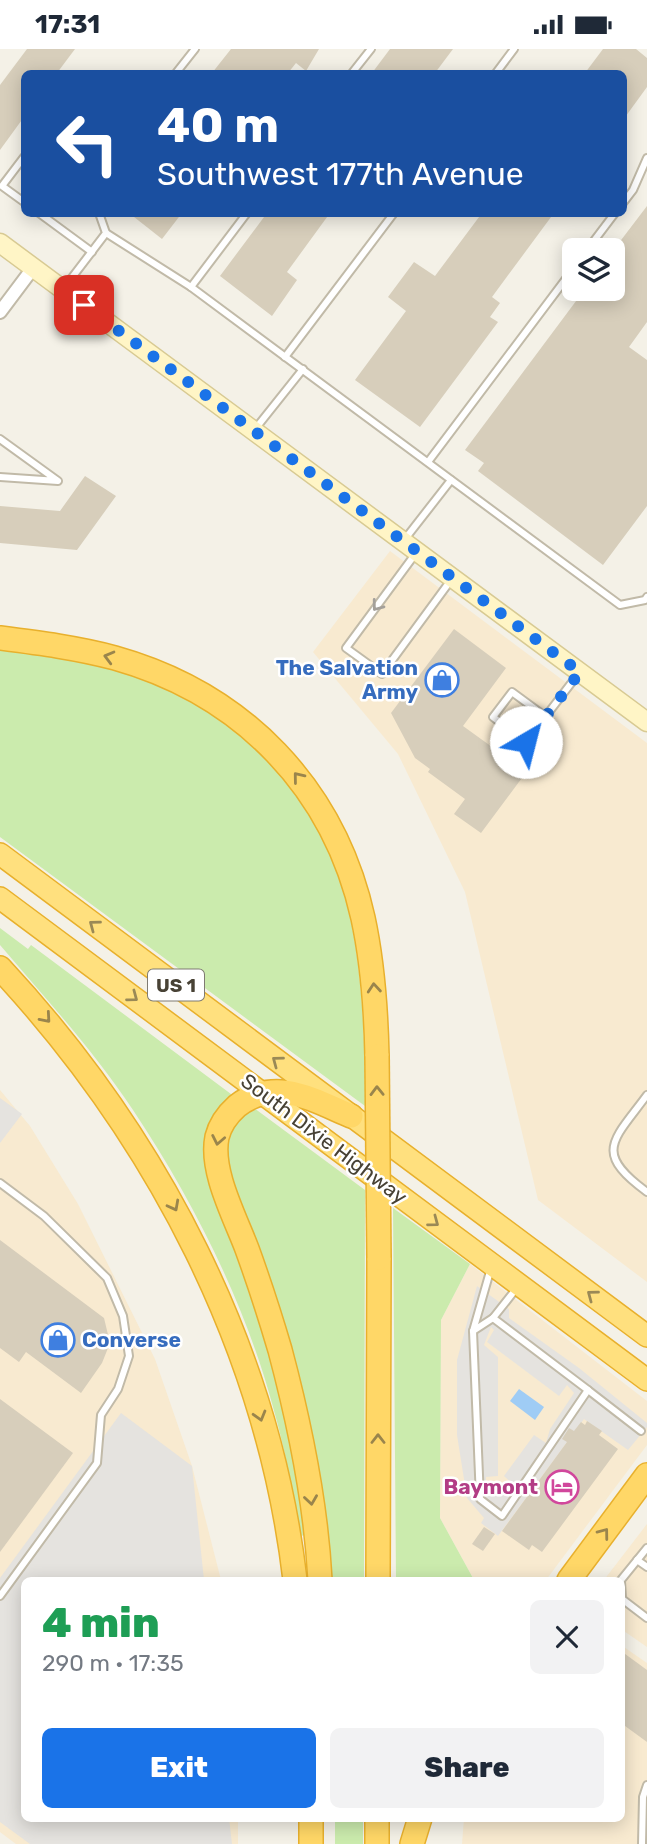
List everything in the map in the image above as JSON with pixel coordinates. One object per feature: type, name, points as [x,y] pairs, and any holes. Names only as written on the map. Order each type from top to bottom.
[{"type":"highway","points":[[0,638],[90,652],[138,665],[178,682],[234,715],[284,761],[322,811],[350,871],[368,942],[377,1056],[378,1577]]},
{"type":"highway","name":"South Dixie Highway","points":[[0,854],[647,1336]]},
{"type":"highway","name":"South Dixie Highway","points":[[0,898],[647,1380]]},
{"type":"highway","points":[[0,968],[53,1027],[108,1098],[157,1175],[213,1284],[236,1340],[268,1444],[285,1515],[295,1577]]},
{"type":"highway","points":[[320,1577],[309,1483],[291,1390],[264,1296],[216,1160],[217,1138],[225,1119],[242,1103],[262,1093],[287,1091],[299,1094],[351,1116]]},
{"type":"highway","points":[[571,1577],[644,1481]]},
{"type":"highway","points":[[311,1822],[311,1844]]},
{"type":"highway","points":[[377,1822],[377,1844]]},
{"type":"highway","points":[[412,1844],[419,1822]]},
{"type":"main road","points":[[0,243],[647,722]]},
{"type":"street","points":[[0,312],[33,268]]},
{"type":"lane","points":[[178,70],[195,49]]},
{"type":"lane","points":[[354,70],[371,49]]},
{"type":"lane","points":[[498,70],[514,49]]},
{"type":"lane","points":[[627,198],[647,158]]},
{"type":"lane","points":[[21,161],[2,186],[21,200]]},
{"type":"lane","points":[[45,217],[92,252]]},
{"type":"lane","points":[[100,217],[106,233],[191,287],[620,605],[646,599]]},
{"type":"lane","points":[[191,287],[244,217]]},
{"type":"lane","points":[[285,357],[391,217]]},
{"type":"lane","points":[[596,238],[612,217]]},
{"type":"lane","points":[[63,290],[106,233]]},
{"type":"lane","points":[[428,462],[562,284]]},
{"type":"lane","points":[[254,430],[303,369]]},
{"type":"lane","points":[[0,439],[58,481],[0,477]]},
{"type":"lane","points":[[451,480],[346,648],[382,674],[453,577]]},
{"type":"lane","points":[[546,717],[512,692],[493,717],[526,742],[546,717],[580,672]]},
{"type":"lane","points":[[647,1095],[613,1140],[613,1160],[624,1175],[647,1192]]},
{"type":"lane","points":[[0,1183],[44,1216],[107,1278],[123,1316],[128,1356],[118,1389],[101,1415],[97,1463],[0,1596]]},
{"type":"lane","points":[[492,1265],[473,1331],[480,1499],[502,1516],[588,1390]]},
{"type":"lane","points":[[473,1331],[493,1318],[520,1285]]},
{"type":"lane","points":[[493,1318],[641,1431]]},
{"type":"lane","points":[[624,1577],[647,1548]]},
{"type":"lane","points":[[637,1560],[647,1567]]},
{"type":"lane","points":[[625,1601],[647,1618]]},
{"type":"lane","points":[[642,1844],[645,1828],[643,1797],[647,1785]]},
{"type":"shaded area","points":[[390,551],[647,743],[647,1282],[538,1200],[465,892],[398,754],[313,652]]},
{"type":"shaded area","points":[[0,1090],[30,1126],[78,1204],[155,1359],[192,1466],[220,1577],[21,1577],[21,1822],[238,1822],[238,1844],[16,1844],[0,1832]]},
{"type":"shaded area","points":[[0,1098],[22,1114],[0,1143]]},
{"type":"shaded area","points":[[470,1264],[647,1401],[647,1445],[548,1577],[472,1577],[440,1518],[441,1320]]},
{"type":"shaded area","points":[[477,1286],[509,1309],[509,1318],[579,1368],[647,1423],[647,1427],[628,1450],[584,1419],[498,1536],[481,1523],[484,1518],[467,1498],[457,1435],[457,1360]],"holes":[[[491,1327],[494,1330],[487,1342],[559,1396],[567,1385],[574,1393],[550,1429],[546,1443],[534,1435],[504,1476],[514,1485],[504,1492],[493,1490],[486,1481],[486,1477],[498,1476],[498,1357],[484,1345]]]},
{"type":"shaded area","points":[[121,1413],[192,1466],[204,1577],[21,1577],[21,1822],[229,1822],[232,1844],[30,1844],[0,1822],[0,1578]]},
{"type":"shaded area","points":[[647,1524],[647,1647],[625,1632],[625,1577],[606,1577]]},
{"type":"shaded area","points":[[625,1648],[647,1663],[647,1844],[462,1844],[464,1822],[625,1822]]},
{"type":"green space","points":[[0,646],[88,661],[123,669],[153,680],[226,723],[274,764],[294,788],[327,841],[346,899],[361,987],[365,1106],[0,837]]},
{"type":"green space","points":[[0,928],[28,949],[31,945],[235,1097],[212,1133],[207,1151],[208,1174],[256,1305],[285,1419],[308,1534],[301,1536],[281,1439],[261,1368],[248,1329],[215,1253],[155,1144],[118,1088],[0,945]]},
{"type":"green space","points":[[250,1105],[365,1190],[364,1577],[325,1577],[225,1172],[228,1132]]},
{"type":"green space","points":[[393,1208],[470,1264],[441,1320],[440,1518],[472,1577],[396,1577]]},
{"type":"green space","points":[[335,1822],[363,1822],[363,1844],[335,1844]]},
{"type":"water","points":[[519,1389],[544,1407],[535,1420],[510,1401]]},
{"type":"building","points":[[27,49],[75,49],[59,70],[21,70],[21,121],[0,150],[0,85]]},
{"type":"building","points":[[231,49],[319,49],[307,70],[296,63],[290,70],[214,70]]},
{"type":"building","points":[[390,49],[453,49],[437,70],[374,70]]},
{"type":"building","points":[[603,49],[636,49],[647,58],[647,87],[627,114],[627,70],[587,70]]},
{"type":"building","points":[[647,206],[647,322],[629,347],[647,360],[647,506],[603,565],[478,471],[484,463],[465,450],[576,301],[625,301],[625,238],[623,238]]},
{"type":"building","points":[[134,217],[179,217],[162,239]]},
{"type":"building","points":[[264,217],[327,217],[287,272],[297,280],[272,316],[220,276]]},
{"type":"building","points":[[479,217],[551,217],[492,297],[500,303],[490,317],[498,322],[420,427],[355,380],[406,311],[388,297],[414,262],[435,276]]},
{"type":"building","points":[[85,476],[116,496],[77,550],[0,543],[0,506],[60,511]]},
{"type":"building","points":[[454,629],[506,668],[463,726],[499,752],[506,743],[533,763],[481,833],[454,814],[465,799],[428,772],[430,769],[415,758],[391,713]]},
{"type":"building","points":[[0,1240],[104,1318],[110,1343],[102,1363],[81,1393],[26,1352],[19,1362],[0,1348]]},
{"type":"building","points":[[0,1399],[73,1453],[0,1552]]},
{"type":"building","name":"Baymont","points":[[587,1421],[602,1431],[599,1435],[618,1449],[542,1552],[532,1545],[529,1550],[502,1531],[567,1442],[562,1439],[569,1428],[574,1431],[581,1422],[585,1425]]},
{"type":"building","points":[[484,1527],[495,1534],[483,1551],[472,1544]]},
{"type":"building","points":[[625,1654],[647,1670],[647,1742],[625,1726]]},
{"type":"place","name":"The Salvation Army","points":[[442,680]]},
{"type":"place","name":"Converse","points":[[58,1340]]},
{"type":"place","name":"Baymont","points":[[562,1487]]},
{"type":"route","points":[[84,305],[580,672],[526,742]]}]
